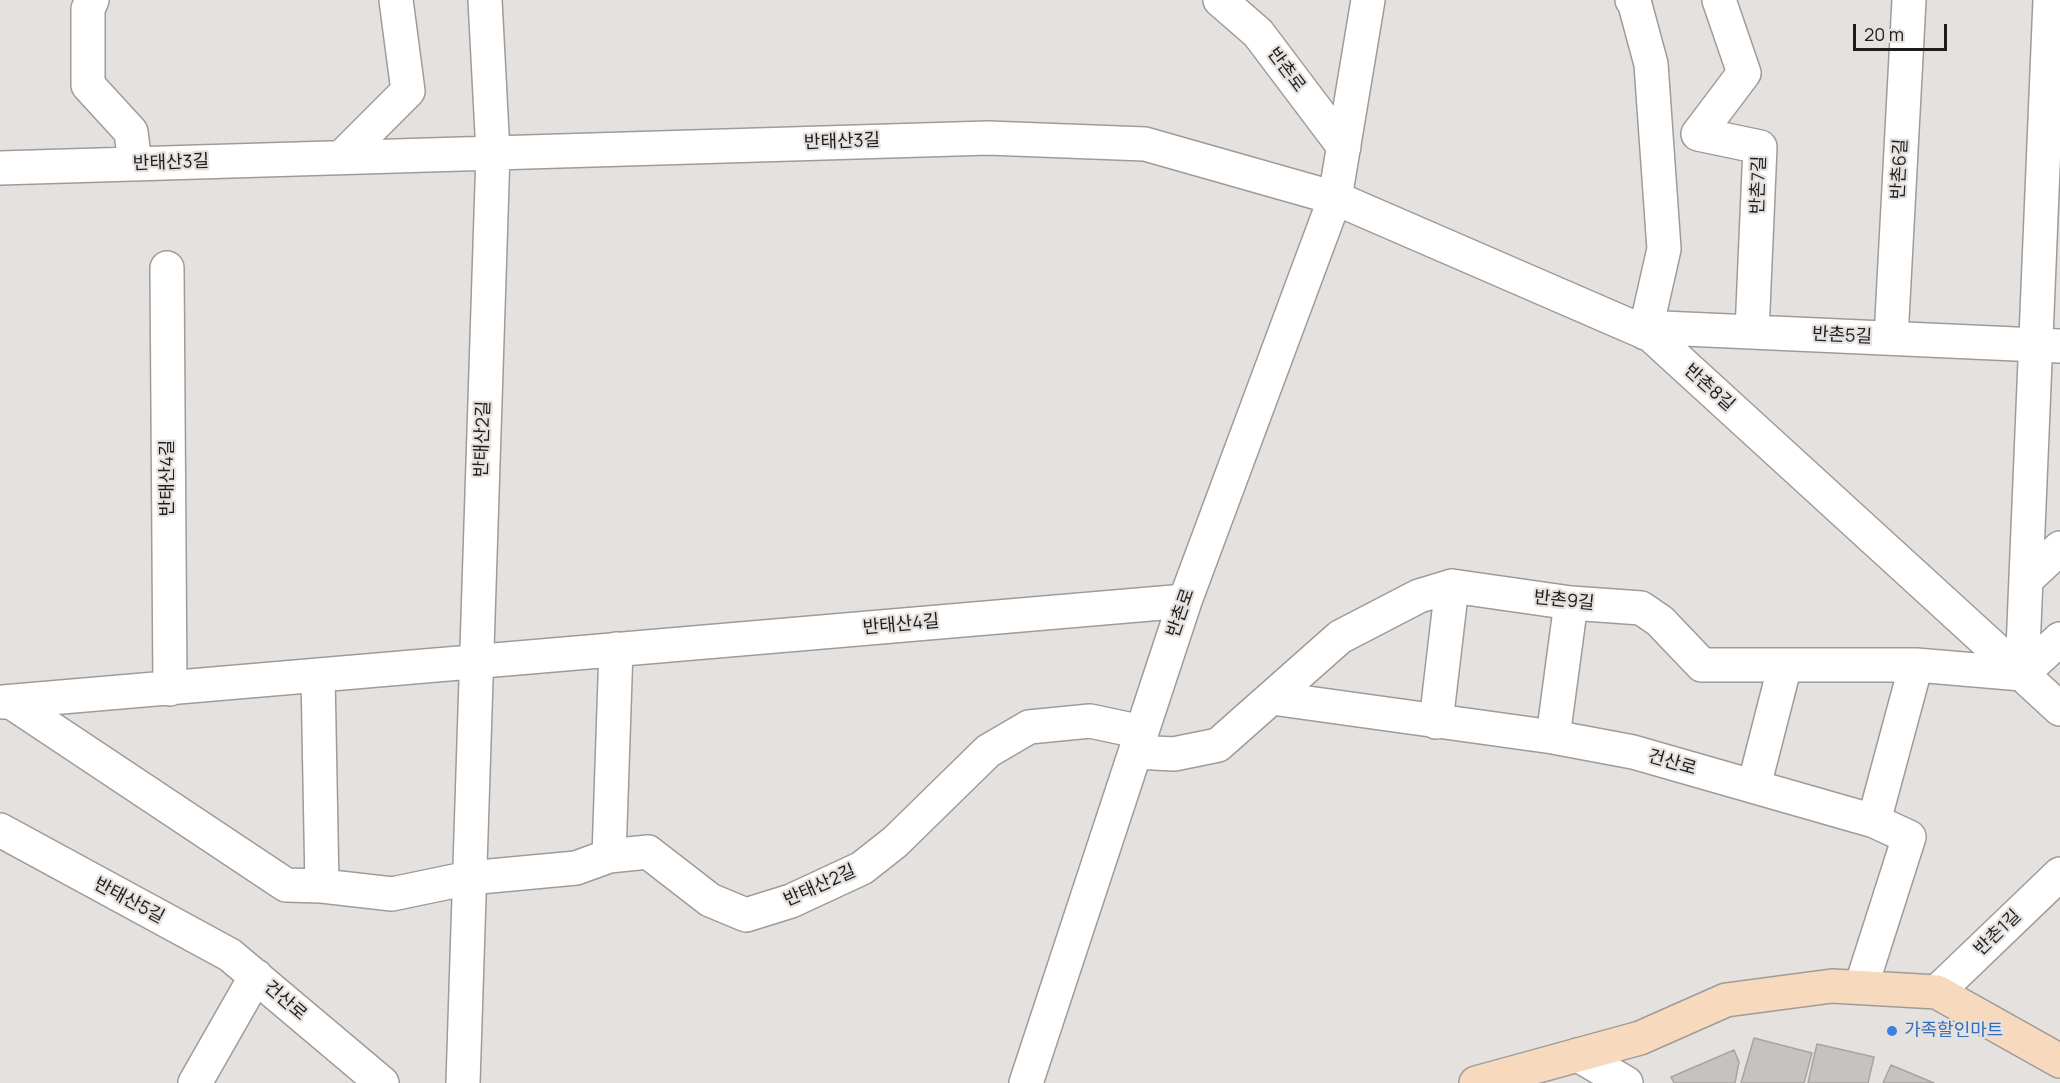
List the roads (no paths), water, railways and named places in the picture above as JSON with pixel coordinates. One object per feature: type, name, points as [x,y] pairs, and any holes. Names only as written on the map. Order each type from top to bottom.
[{"type":"street","points":[[92,0],[88,9],[88,85],[131,132],[135,164]]},
{"type":"street","points":[[342,157],[408,91],[396,0]]},
{"type":"street","name":"반태산2길","points":[[463,1083],[493,153],[484,0]]},
{"type":"street","name":"반촌로","points":[[1220,0],[1258,33],[1344,147]]},
{"type":"street","name":"반촌로","points":[[1026,1083],[1185,601],[1335,198],[1368,0]]},
{"type":"street","points":[[1632,0],[1651,64],[1664,249],[1648,334]]},
{"type":"street","name":"반촌7길","points":[[1719,0],[1744,73],[1698,134],[1760,147],[1752,332]]},
{"type":"street","name":"반촌6길","points":[[1891,339],[1909,0]]},
{"type":"street","points":[[2050,0],[2047,345],[2026,580],[2022,674],[2060,710]]},
{"type":"street","name":"반태산3길","points":[[0,168],[988,138],[1145,144],[1335,198]]},
{"type":"street","name":"반촌8길","points":[[1335,198],[1648,334],[2022,674]]},
{"type":"street","name":"반태산4길","points":[[167,268],[170,689]]},
{"type":"street","name":"반촌5길","points":[[1648,334],[1663,328],[2047,345]]},
{"type":"street","points":[[2026,580],[2060,548]]},
{"type":"street","points":[[1436,722],[1452,586]]},
{"type":"street","name":"반촌9길","points":[[1138,742],[1174,754],[1218,745],[1340,637],[1419,596],[1452,586],[1571,603],[1641,608],[1660,621],[1702,665],[1916,665],[2022,674]]},
{"type":"street","name":"반태산4길","points":[[6,702],[1185,601]]},
{"type":"street","points":[[1553,737],[1571,603]]},
{"type":"street","points":[[2022,674],[2060,639]]},
{"type":"street","points":[[609,856],[616,649]]},
{"type":"street","points":[[1754,786],[1785,665]]},
{"type":"street","points":[[1874,821],[1916,665]]},
{"type":"street","points":[[318,675],[322,886]]},
{"type":"street","name":"건산로","points":[[1272,698],[1553,737],[1632,752],[1874,821],[1909,837],[1860,987]]},
{"type":"street","name":"반태산4길","points":[[6,702],[286,885]]},
{"type":"street","name":"반태산2길","points":[[286,885],[322,886],[392,894],[469,878],[576,868],[609,856],[648,852],[710,900],[746,915],[791,901],[861,868],[895,842],[988,752],[1029,727],[1090,721],[1138,742]]},
{"type":"street","name":"반태산5길","points":[[0,830],[230,956],[256,976]]},
{"type":"street","name":"반촌1길","points":[[1937,992],[2060,873]]},
{"type":"street","name":"건산로","points":[[195,1083],[256,976],[382,1083]]},
{"type":"street","points":[[1476,1083],[1640,1038],[1726,1000],[1832,986],[1937,992],[2060,1060]]},
{"type":"street","points":[[1578,1055],[1626,1083]]},
{"type":"place","name":"가족할인마트","points":[[1892,1031]]}]
